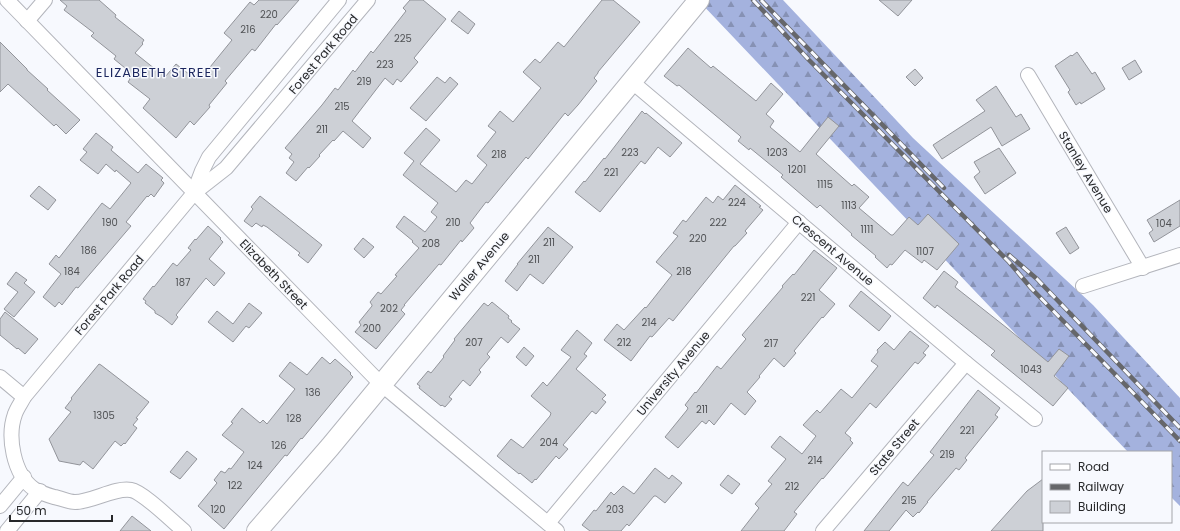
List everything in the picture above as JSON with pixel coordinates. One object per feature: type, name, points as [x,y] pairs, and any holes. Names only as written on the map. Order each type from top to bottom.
[{"type":"main road","name":"Waller Avenue","points":[[257,531],[330,447],[699,0]]},
{"type":"street","name":"Elizabeth Street","points":[[7,0],[381,384],[552,527]]},
{"type":"street","points":[[27,21],[45,0]]},
{"type":"street","name":"Forest Park Road","points":[[194,193],[202,171],[209,158],[339,0]]},
{"type":"street","name":"Forest Park Road","points":[[24,477],[17,465],[11,440],[16,412],[24,398],[194,193],[226,168],[368,0]]},
{"type":"street","name":"Stanley Avenue","points":[[1028,76],[1143,268]]},
{"type":"street","name":"Crescent Avenue","points":[[631,81],[966,363],[1035,419]]},
{"type":"street","name":"University Avenue","points":[[552,527],[799,222]]},
{"type":"street","points":[[1083,286],[1180,256]]},
{"type":"street","name":"State Street","points":[[822,531],[966,363]]},
{"type":"street","points":[[0,377],[24,398]]},
{"type":"street","points":[[0,506],[24,477],[33,488],[40,492],[72,502],[82,502],[124,490],[132,490],[145,497],[184,531]]},
{"type":"street","points":[[7,531],[40,492]]},
{"type":"green space","points":[[698,0],[783,0],[913,138],[1093,305],[1180,398],[1180,506],[1172,498],[1172,451],[1127,451]]},
{"type":"building","points":[[60,0],[99,0],[116,15],[115,17],[144,40],[142,43],[143,44],[135,53],[165,77],[176,64],[194,78],[202,68],[206,72],[232,40],[224,33],[250,2],[254,5],[259,0],[299,0],[277,25],[276,24],[255,51],[252,49],[225,81],[227,83],[209,105],[210,107],[194,125],[190,121],[176,138],[143,108],[150,99],[128,82],[130,79],[127,76],[130,72],[114,59],[116,56],[91,36],[94,33],[64,10],[67,6]]},
{"type":"building","points":[[410,0],[423,0],[446,19],[414,58],[418,62],[401,82],[397,79],[393,85],[385,78],[352,121],[371,138],[363,148],[343,131],[296,181],[286,173],[294,162],[289,158],[292,154],[285,148],[335,88],[338,90],[353,70],[355,72],[371,51],[373,53],[406,11],[403,8]]},
{"type":"building","points":[[602,0],[613,0],[640,22],[598,72],[594,78],[597,81],[578,105],[568,116],[565,113],[528,159],[526,157],[488,203],[486,202],[470,223],[474,228],[462,242],[461,240],[441,265],[439,264],[404,305],[401,310],[405,314],[376,349],[355,332],[361,325],[359,322],[372,306],[370,302],[378,292],[381,294],[397,276],[395,275],[419,248],[396,227],[404,216],[425,232],[437,217],[431,212],[438,203],[403,175],[414,161],[404,153],[426,128],[440,140],[420,164],[456,192],[466,180],[472,184],[487,165],[477,156],[496,132],[488,126],[500,111],[513,122],[541,88],[523,72],[535,59],[540,63],[558,42],[564,47]]},
{"type":"building","points":[[879,0],[912,0],[898,16]]},
{"type":"building","points":[[459,11],[475,24],[468,34],[451,21]]},
{"type":"building","points":[[0,42],[48,89],[47,90],[80,120],[66,134],[56,124],[54,126],[8,84],[0,92]]},
{"type":"building","points":[[688,48],[711,68],[713,66],[756,101],[771,83],[783,94],[766,114],[774,121],[770,127],[800,152],[828,117],[839,126],[816,154],[852,186],[854,184],[869,197],[859,208],[891,235],[893,235],[909,217],[918,225],[928,214],[959,244],[937,270],[924,260],[922,263],[905,250],[892,265],[890,264],[887,268],[875,257],[876,256],[851,235],[852,234],[820,205],[817,208],[781,177],[783,175],[750,148],[749,150],[738,141],[741,137],[739,135],[679,85],[677,86],[664,76]]},
{"type":"building","points":[[1077,52],[1092,74],[1095,72],[1105,89],[1081,104],[1080,102],[1076,105],[1068,92],[1070,90],[1055,66]]},
{"type":"building","points":[[1135,60],[1142,72],[1129,80],[1122,68]]},
{"type":"building","points":[[915,69],[923,78],[915,86],[906,77]]},
{"type":"building","points":[[437,77],[445,83],[450,77],[458,84],[426,121],[410,108]]},
{"type":"building","points":[[996,86],[1016,117],[1021,114],[1030,129],[1002,146],[991,127],[942,159],[933,145],[985,111],[976,100]]},
{"type":"building","points":[[642,111],[682,143],[670,157],[658,147],[645,164],[641,161],[600,212],[575,192],[604,158],[605,159]]},
{"type":"building","points":[[96,133],[113,147],[111,150],[138,173],[146,164],[163,178],[161,180],[164,183],[154,197],[151,194],[148,197],[147,196],[126,222],[131,226],[78,288],[76,287],[62,305],[59,302],[55,307],[43,297],[61,274],[49,264],[56,255],[59,258],[102,203],[110,209],[131,183],[116,170],[115,172],[106,164],[98,174],[80,160],[87,152],[83,149]]},
{"type":"building","points":[[999,148],[1016,173],[985,194],[974,177],[980,172],[974,162]]},
{"type":"building","points":[[735,185],[761,206],[759,207],[763,210],[745,231],[747,233],[734,246],[673,321],[669,318],[652,337],[650,336],[631,361],[604,340],[617,324],[624,330],[645,307],[646,308],[672,275],[656,262],[678,236],[673,233],[683,220],[686,222],[706,197],[713,203],[718,196],[723,200]]},
{"type":"building","points":[[39,186],[56,200],[48,210],[30,196]]},
{"type":"building","points":[[260,196],[322,245],[308,263],[298,255],[300,253],[267,227],[263,225],[262,227],[256,223],[252,227],[244,221],[253,209],[251,207]]},
{"type":"building","points":[[1180,200],[1180,226],[1154,242],[1149,233],[1153,230],[1147,220]]},
{"type":"building","points":[[208,226],[221,238],[220,239],[223,242],[209,259],[225,273],[214,286],[206,278],[176,315],[178,317],[172,325],[155,313],[155,311],[145,303],[146,301],[143,299],[173,263],[177,266],[191,250],[188,248]]},
{"type":"building","points":[[548,227],[573,247],[543,284],[530,274],[517,291],[505,281],[517,264]]},
{"type":"building","points":[[1066,227],[1079,248],[1070,254],[1056,233]]},
{"type":"building","points":[[363,238],[374,247],[364,258],[354,249]]},
{"type":"building","points":[[814,250],[837,268],[819,290],[835,304],[823,318],[822,317],[794,351],[796,353],[784,367],[774,358],[759,376],[760,377],[747,392],[756,401],[745,415],[731,403],[714,425],[709,420],[706,424],[702,421],[678,448],[665,437],[687,410],[688,408],[685,405],[717,366],[721,369],[746,339],[742,335]]},
{"type":"building","points":[[944,271],[958,282],[955,287],[1048,362],[1059,349],[1069,356],[1054,376],[1068,388],[1053,406],[991,355],[995,351],[937,305],[935,308],[923,298]]},
{"type":"building","points":[[16,272],[27,280],[24,283],[35,292],[14,317],[4,309],[18,292],[7,284]]},
{"type":"building","points":[[861,291],[891,316],[879,331],[849,306]]},
{"type":"building","points":[[492,302],[509,316],[508,318],[512,321],[511,322],[520,329],[508,343],[501,337],[487,354],[490,357],[479,370],[481,372],[470,386],[463,380],[449,397],[452,399],[445,407],[442,405],[441,406],[419,388],[420,386],[417,384],[428,371],[431,373],[444,357],[443,356],[455,340],[454,339],[484,303],[488,306]]},
{"type":"building","points":[[249,303],[262,313],[249,328],[246,326],[233,342],[208,322],[217,311],[233,324]]},
{"type":"building","points":[[5,312],[38,339],[25,354],[0,335],[0,319]]},
{"type":"building","points":[[577,330],[592,343],[584,354],[587,356],[576,369],[606,395],[602,399],[606,402],[596,414],[592,411],[563,445],[568,449],[559,459],[556,456],[532,483],[497,456],[511,439],[523,448],[550,416],[551,413],[531,396],[543,382],[547,386],[571,357],[561,350]]},
{"type":"building","points":[[910,331],[929,346],[923,353],[926,355],[918,364],[915,362],[876,408],[870,403],[845,433],[851,438],[850,440],[853,443],[794,512],[797,514],[784,531],[741,531],[759,508],[755,504],[772,484],[768,481],[786,459],[771,447],[780,436],[802,454],[816,436],[803,425],[817,410],[820,413],[841,389],[852,398],[878,366],[871,361],[878,352],[877,350],[885,342],[894,350]]},
{"type":"building","points":[[524,347],[534,356],[526,366],[516,357]]},
{"type":"building","points":[[322,357],[330,364],[335,359],[351,373],[350,374],[353,377],[302,439],[301,438],[287,456],[285,455],[224,529],[198,506],[217,483],[214,480],[221,471],[225,473],[229,468],[231,469],[244,452],[222,435],[233,423],[231,422],[242,408],[260,423],[263,420],[267,424],[295,389],[279,376],[290,362],[307,375]]},
{"type":"building","points":[[99,364],[149,402],[136,418],[138,419],[133,425],[137,428],[125,444],[124,443],[121,446],[115,441],[93,469],[83,461],[80,465],[59,461],[49,439],[71,412],[65,408],[72,399],[71,398]]},
{"type":"building","points":[[978,390],[1000,408],[995,415],[998,417],[965,458],[967,460],[959,470],[956,468],[919,513],[918,512],[913,517],[906,510],[889,531],[864,531],[903,482],[908,486],[934,455],[930,452]]},
{"type":"building","points":[[187,451],[197,459],[180,479],[170,472]]},
{"type":"building","points":[[655,468],[669,479],[672,475],[682,483],[665,503],[654,496],[629,526],[627,524],[621,531],[590,531],[582,525],[594,510],[596,511],[611,492],[614,495],[623,486],[634,494]]},
{"type":"building","points":[[728,475],[740,484],[732,494],[720,485]]},
{"type":"building","points":[[1042,480],[1043,531],[991,531],[1027,491]]},
{"type":"building","points":[[132,516],[151,531],[120,531]]},
{"type":"railway","points":[[753,0],[809,60],[1009,262],[1031,288],[1180,441]]},
{"type":"railway","points":[[761,0],[944,188]]},
{"type":"railway","points":[[1009,255],[1037,279],[1180,428]]},
{"type":"district","name":"ELIZABETH STREET","points":[[158,72]]}]
